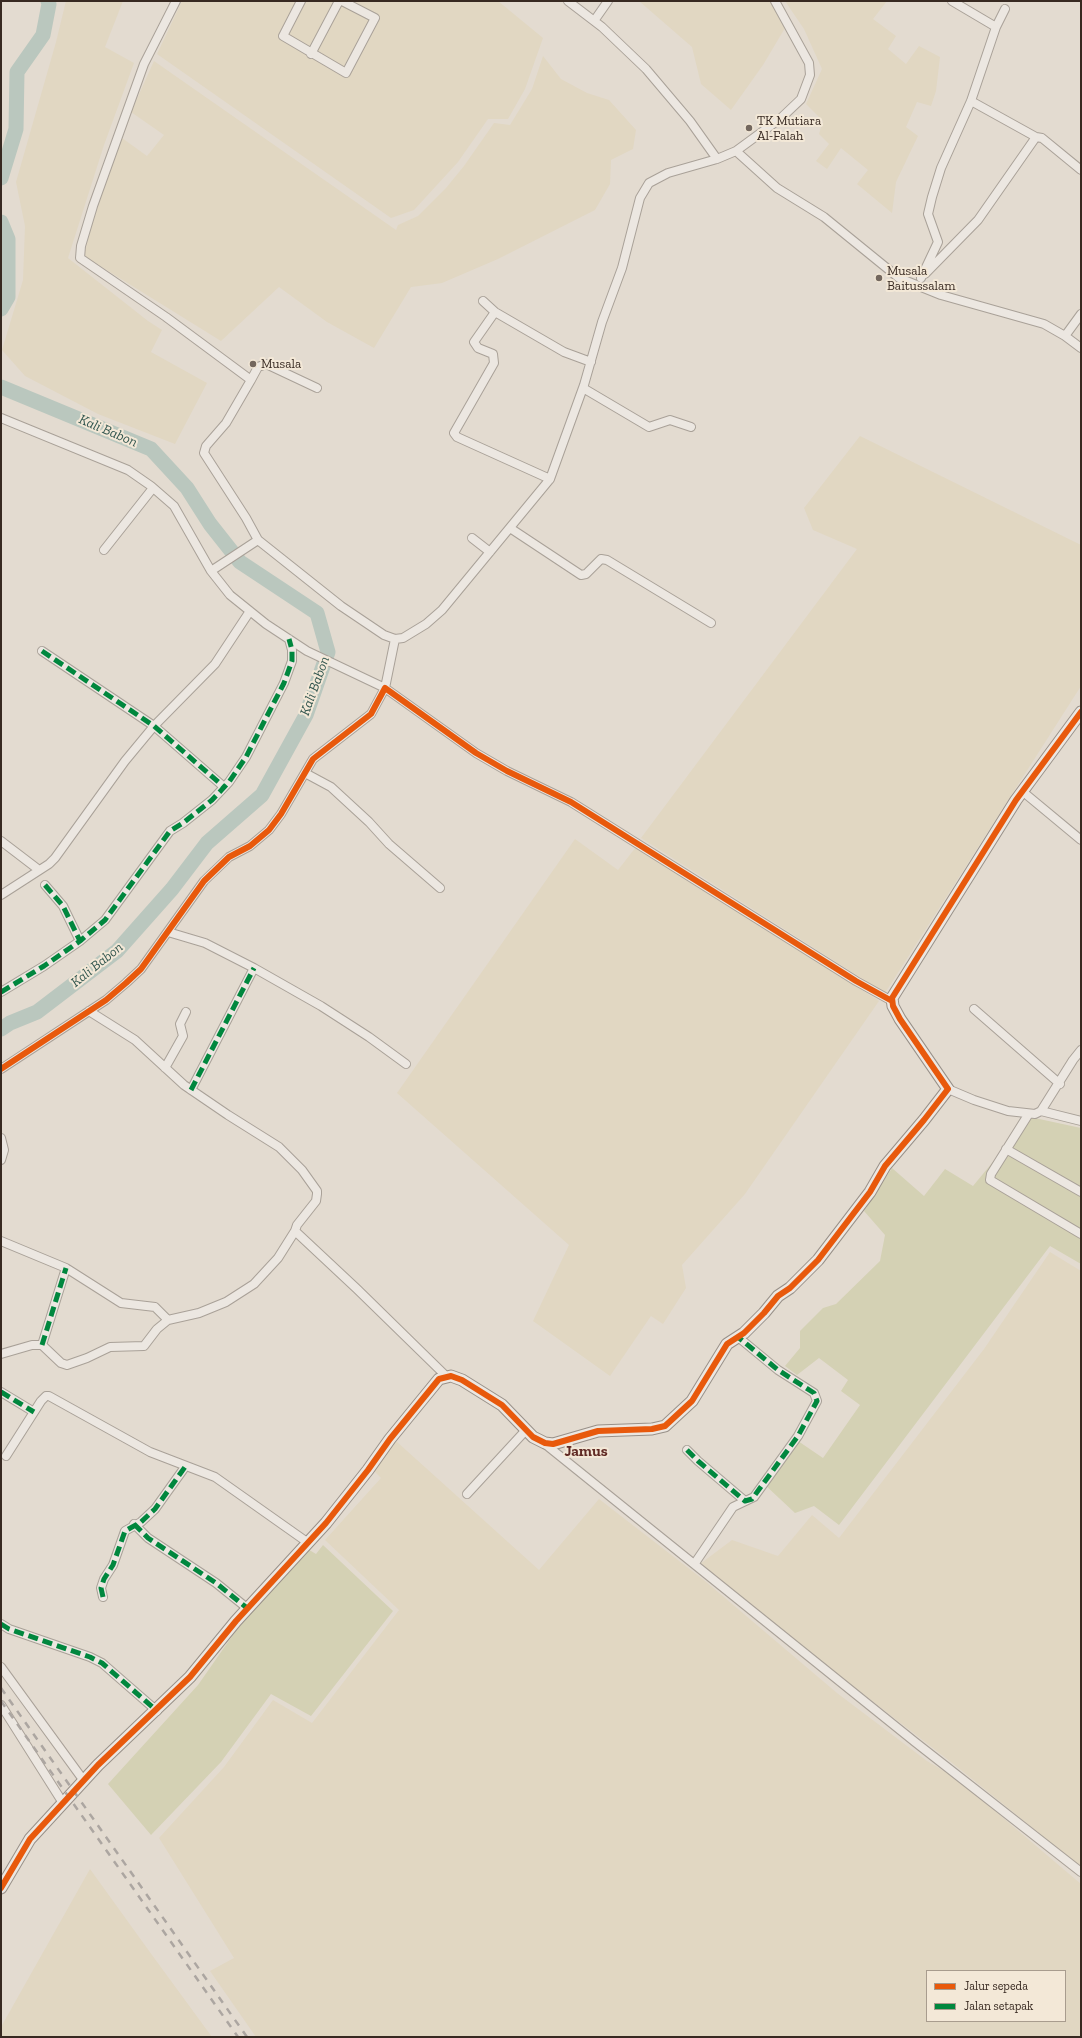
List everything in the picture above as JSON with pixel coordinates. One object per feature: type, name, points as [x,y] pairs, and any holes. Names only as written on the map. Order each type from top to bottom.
[{"type":"street","points":[[176,1],[144,64],[93,206],[80,258],[166,317],[251,380]]},
{"type":"street","points":[[301,1],[283,36],[312,54],[346,73],[375,18],[341,1],[312,54]]},
{"type":"street","points":[[568,1],[594,21],[646,69],[690,121],[717,159]]},
{"type":"street","points":[[594,21],[608,1]]},
{"type":"street","points":[[317,388],[266,364],[258,367],[226,423],[206,446],[204,453],[246,518],[255,542],[341,606],[384,635],[395,640],[403,638],[426,624],[442,610],[550,479],[583,388],[602,322],[622,268],[643,192],[649,182],[657,177],[717,159],[736,150],[781,118],[800,99],[810,75],[809,63],[775,1]]},
{"type":"street","points":[[952,1],[996,27]]},
{"type":"street","points":[[919,281],[938,242],[928,214],[932,197],[944,162],[971,102],[996,27],[1005,9]]},
{"type":"street","points":[[971,102],[1036,138],[1042,138],[1081,170]]},
{"type":"street","points":[[919,281],[978,220],[1036,138]]},
{"type":"street","points":[[736,150],[777,188],[824,217],[899,278],[919,281],[941,295],[1044,324],[1065,336],[1081,348]]},
{"type":"street","points":[[483,301],[495,312],[564,352],[591,362]]},
{"type":"street","points":[[495,312],[474,342],[478,348],[493,354],[494,363],[454,433],[457,437],[550,479]]},
{"type":"street","points":[[1065,336],[1081,314]]},
{"type":"street","points":[[583,388],[649,427],[670,420],[691,427]]},
{"type":"street","points":[[1,418],[128,470],[153,488],[174,506],[230,595],[306,651],[385,688],[476,753],[507,771],[571,802],[856,981],[892,1002],[900,1019],[948,1089],[974,1100],[1028,1115],[1035,1114],[1041,1111],[1060,1084],[1069,1065],[1081,1050]]},
{"type":"street","points":[[104,550],[153,488]]},
{"type":"street","points":[[510,528],[581,575],[586,574],[601,559],[607,560],[711,623]]},
{"type":"street","points":[[472,538],[490,552]]},
{"type":"street","points":[[214,569],[255,542]]},
{"type":"street","points":[[1,894],[49,864],[62,850],[125,761],[154,726],[216,664],[250,611]]},
{"type":"street","points":[[1,992],[80,942],[105,920],[170,831],[183,823],[212,800],[224,787],[246,757],[284,683],[292,662],[289,639]]},
{"type":"street","points":[[1,1069],[116,992],[136,974],[204,881],[229,857],[250,846],[269,830],[281,814],[313,759],[371,714],[385,688],[395,640]]},
{"type":"street","points":[[42,651],[154,726],[224,787]]},
{"type":"street","points":[[892,1002],[1022,791],[1081,712]]},
{"type":"street","points":[[305,773],[331,787],[369,822],[389,844],[440,888]]},
{"type":"street","points":[[1022,791],[1081,840]]},
{"type":"street","points":[[1,841],[39,870]]},
{"type":"street","points":[[45,885],[63,906],[80,942]]},
{"type":"street","points":[[168,932],[205,943],[254,968],[321,1006],[369,1037],[406,1064]]},
{"type":"street","points":[[191,1090],[254,968]]},
{"type":"street","points":[[974,1009],[1060,1084]]},
{"type":"street","points":[[1,1354],[32,1345],[42,1345],[60,1363],[71,1364],[110,1347],[144,1346],[157,1329],[168,1320],[199,1313],[226,1302],[254,1284],[278,1258],[295,1231],[297,1225],[316,1201],[317,1191],[302,1170],[279,1147],[191,1090],[135,1040],[89,1011]]},
{"type":"street","points":[[166,1068],[183,1036],[180,1024],[186,1012]]},
{"type":"street","points":[[545,1443],[552,1444],[598,1431],[652,1429],[665,1426],[692,1401],[727,1344],[738,1337],[764,1313],[778,1296],[790,1288],[818,1260],[870,1192],[885,1166],[948,1089]]},
{"type":"street","points":[[1041,1111],[1081,1121]]},
{"type":"street","points":[[1028,1115],[991,1174],[990,1180],[992,1183],[1081,1234]]},
{"type":"street","points":[[1,1138],[4,1150],[1,1160]]},
{"type":"street","points":[[1006,1149],[1081,1192]]},
{"type":"street","points":[[295,1231],[446,1376],[462,1380],[502,1406],[533,1437],[545,1443],[915,1742],[1081,1872]]},
{"type":"street","points":[[1,1241],[66,1268],[121,1303],[155,1308],[168,1320]]},
{"type":"street","points":[[42,1345],[66,1268]]},
{"type":"street","points":[[695,1563],[726,1514],[737,1503],[754,1497],[761,1488],[798,1436],[818,1401],[814,1393],[778,1370],[738,1337]]},
{"type":"street","points":[[1,1888],[5,1873],[30,1839],[73,1791],[157,1711],[190,1677],[247,1608],[326,1523],[420,1402],[439,1380],[446,1376]]},
{"type":"street","points":[[1,1392],[34,1412]]},
{"type":"street","points":[[6,1456],[43,1398],[50,1396],[150,1452],[185,1467],[215,1477],[307,1542]]},
{"type":"street","points":[[467,1494],[526,1430]]},
{"type":"street","points":[[687,1450],[703,1466],[745,1500]]},
{"type":"street","points":[[103,1597],[101,1588],[104,1579],[113,1565],[125,1531],[134,1524],[141,1522],[155,1509],[185,1467]]},
{"type":"street","points":[[134,1524],[148,1538],[220,1586],[247,1608]]},
{"type":"street","points":[[1,1624],[9,1629],[90,1657],[102,1663],[157,1711]]},
{"type":"street","points":[[1,1667],[84,1781]]},
{"type":"street","points":[[1,1706],[63,1803]]},
{"type":"shaded area","points":[[66,1],[123,1],[105,47],[134,63],[104,145],[68,258],[148,321],[162,330],[151,352],[207,383],[175,444],[98,414],[25,376],[2,350],[23,280],[25,226],[16,182],[56,42]]},
{"type":"shaded area","points":[[182,1],[498,1],[543,38],[525,89],[508,119],[488,119],[458,162],[414,210],[391,218],[157,54]]},
{"type":"shaded area","points":[[639,1],[770,1],[785,28],[763,65],[731,110],[701,84],[692,47]]},
{"type":"shaded area","points":[[785,1],[887,1],[873,19],[896,36],[888,49],[906,64],[919,46],[940,57],[936,91],[931,106],[917,102],[906,127],[918,136],[896,182],[892,213],[857,184],[868,170],[841,148],[827,169],[816,161],[829,144],[819,134],[823,121],[806,104],[822,69],[804,29]]},
{"type":"shaded area","points":[[543,56],[561,79],[587,93],[609,100],[636,130],[633,149],[611,160],[610,184],[595,210],[498,259],[442,283],[411,287],[374,348],[327,322],[279,287],[221,341],[84,256],[93,218],[122,138],[147,156],[164,135],[131,112],[154,61],[396,230],[398,225],[418,216],[446,188],[464,166],[494,123],[510,125],[532,89]]},
{"type":"shaded area","points":[[860,436],[1081,545],[1081,686],[885,993],[641,838],[857,549],[813,530],[804,508]]},
{"type":"shaded area","points":[[575,839],[618,870],[636,847],[879,1001],[745,1194],[682,1265],[686,1288],[663,1324],[651,1316],[610,1376],[533,1321],[569,1245],[397,1093]]},
{"type":"shaded area","points":[[1030,1117],[1081,1128],[1081,1264],[1050,1246],[839,1525],[814,1506],[795,1513],[764,1484],[798,1441],[823,1458],[860,1405],[841,1391],[848,1380],[819,1358],[797,1375],[785,1366],[800,1348],[800,1331],[823,1308],[836,1304],[880,1261],[885,1235],[864,1211],[892,1168],[924,1196],[945,1169],[973,1186]]},
{"type":"shaded area","points":[[1050,1252],[1081,1271],[1081,1867],[956,1766],[827,1666],[700,1564],[732,1540],[778,1556],[812,1515],[839,1538],[984,1349]]},
{"type":"shaded area","points":[[396,1441],[539,1570],[599,1499],[705,1581],[837,1693],[927,1761],[956,1778],[1081,1884],[1081,2037],[256,2037],[210,1971],[234,1958],[159,1838],[224,1767],[273,1700],[312,1723],[399,1610],[325,1540],[381,1478],[371,1468]]},
{"type":"shaded area","points":[[323,1545],[393,1611],[311,1716],[271,1694],[221,1762],[151,1835],[108,1784],[198,1685],[235,1632],[306,1548],[316,1554]]},
{"type":"shaded area","points":[[90,1869],[212,2037],[1,2037],[1,2027]]},
{"type":"waterway","name":"Kali Babon","points":[[1,178],[16,129],[17,72],[43,35],[49,4],[48,1]]},
{"type":"waterway","name":"Kali Babon","points":[[1,222],[8,239],[8,297],[1,309]]},
{"type":"waterway","name":"Kali Babon","points":[[1,387],[151,449],[187,488],[210,524],[240,562],[317,613],[328,652],[306,715],[262,795],[207,843],[172,889],[117,951],[37,1012],[10,1023],[1,1029]]},
{"type":"railway","points":[[1,1688],[247,2037]]},
{"type":"railway","points":[[1,1701],[238,2037]]},
{"type":"marked path","points":[[1,992],[44,966],[80,941],[105,920],[170,831],[183,823],[212,800],[229,782],[246,757],[284,683],[292,661],[292,650],[289,639]]},
{"type":"marked path","points":[[42,651],[154,726],[224,787]]},
{"type":"marked path","points":[[45,885],[63,906],[80,941]]},
{"type":"marked path","points":[[191,1090],[254,968]]},
{"type":"marked path","points":[[42,1345],[66,1268]]},
{"type":"marked path","points":[[687,1450],[745,1501],[752,1499],[798,1436],[817,1401],[814,1393],[778,1370],[738,1337]]},
{"type":"marked path","points":[[1,1392],[34,1412]]},
{"type":"marked path","points":[[103,1597],[101,1588],[104,1579],[113,1565],[125,1531],[141,1522],[155,1509],[185,1467]]},
{"type":"marked path","points":[[134,1524],[148,1538],[216,1583],[247,1608]]},
{"type":"marked path","points":[[1,1624],[9,1629],[90,1657],[102,1663],[157,1711]]},
{"type":"cycle path","points":[[1,1069],[106,1000],[141,969],[204,881],[229,857],[250,846],[269,830],[281,814],[313,759],[371,714],[385,688],[476,753],[507,771],[571,802],[856,981],[892,1001]]},
{"type":"cycle path","points":[[1,1888],[30,1839],[98,1765],[190,1677],[236,1621],[326,1523],[368,1470],[390,1439],[439,1379],[451,1376],[462,1380],[502,1405],[533,1437],[545,1443],[553,1444],[598,1431],[652,1429],[665,1426],[692,1401],[727,1344],[744,1333],[778,1296],[790,1288],[818,1260],[870,1192],[885,1166],[948,1089],[900,1019],[893,1006],[892,998],[1016,800],[1081,712]]},
{"type":"place","name":"TK Mutiara Al-Falah","points":[[749,128]]},
{"type":"place","name":"Musala Baitussalam","points":[[879,278]]},
{"type":"place","name":"Musala","points":[[253,364]]},
{"type":"district","name":"Jamus","points":[[586,1452]]}]
